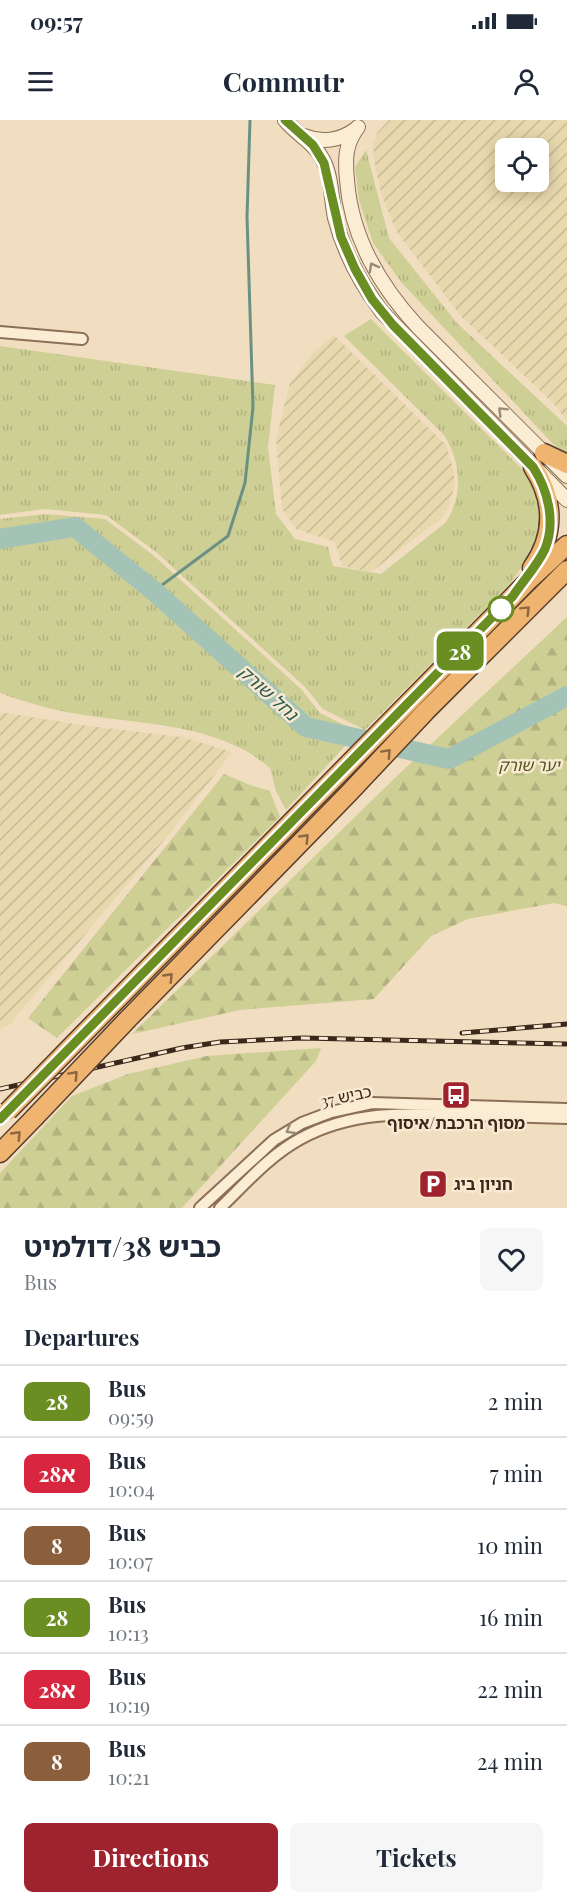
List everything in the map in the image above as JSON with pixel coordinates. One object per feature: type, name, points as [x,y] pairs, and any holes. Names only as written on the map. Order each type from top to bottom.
[{"type":"highway","points":[[513,596],[544,550],[549,532],[549,512],[539,460],[567,464]]},
{"type":"highway","points":[[4,1115],[513,596],[567,544]]},
{"type":"highway","points":[[0,1153],[426,711],[567,570]]},
{"type":"street","points":[[285,120],[313,145],[324,163],[341,237],[372,299],[393,325],[539,460],[567,476]]},
{"type":"street","points":[[297,132],[317,140],[332,140],[346,136],[362,122]]},
{"type":"street","points":[[362,122],[351,136],[345,164],[355,224],[376,273],[407,315],[539,460],[567,500]]},
{"type":"street","points":[[0,332],[82,339]]},
{"type":"street","name":"כביש 37","points":[[200,1208],[274,1140],[302,1123],[331,1112],[372,1103],[567,1109]]},
{"type":"street","name":"כביש 37","points":[[220,1208],[281,1151],[317,1131],[348,1121],[368,1116],[398,1114],[567,1118]]},
{"type":"shaded area","points":[[389,120],[567,120],[567,421],[555,405],[460,315],[396,231],[380,190],[373,145],[377,133]]},
{"type":"shaded area","points":[[334,335],[446,445],[453,469],[455,485],[448,509],[439,520],[371,572],[342,566],[335,542],[296,529],[282,509],[276,439],[290,383],[314,352]]},
{"type":"shaded area","points":[[0,712],[81,725],[182,737],[232,752],[171,832],[10,1024],[0,1029]]},
{"type":"green space","points":[[366,150],[389,238],[457,323],[567,426],[567,454],[553,444],[402,283],[373,243],[359,200],[355,167]]},
{"type":"green space","points":[[371,319],[523,470],[533,485],[542,515],[540,535],[511,583],[365,730],[323,709],[304,686],[156,552],[106,515],[45,509],[0,515],[0,346],[275,385],[268,447],[276,514],[295,539],[328,547],[333,566],[381,574],[445,523],[455,502],[458,479],[454,456],[444,435],[344,336]]},
{"type":"green space","points":[[45,514],[105,519],[153,555],[301,689],[320,713],[358,732],[286,810],[276,791],[270,768],[248,752],[222,740],[183,729],[63,711],[0,693],[0,519]]},
{"type":"green space","name":"יער שורק","points":[[567,617],[567,906],[554,903],[468,919],[431,936],[374,999],[240,1010],[132,1034],[398,775]]},
{"type":"green space","points":[[224,774],[270,791],[280,817],[57,1038],[28,1018]]},
{"type":"green space","points":[[321,1048],[316,1061],[182,1208],[0,1208],[0,1173],[72,1096],[128,1074],[207,1056]]},
{"type":"waterway","points":[[154,591],[228,536],[245,483],[253,407],[247,217],[250,120]]},
{"type":"waterway","name":"נחל שורק","points":[[0,539],[75,527],[154,591],[306,727],[449,759],[567,696]]},
{"type":"railway","points":[[462,1033],[567,1024]]},
{"type":"railway","points":[[0,1089],[182,1048],[220,1042],[303,1038],[567,1044]]},
{"type":"bus line","name":"28","points":[[0,1119],[513,596],[544,550],[547,541],[550,522],[548,502],[538,475],[533,467],[393,325],[372,299],[341,237],[324,163],[313,145],[285,120]]},
{"type":"place","name":"מסוף הרכבת/איסוף","points":[[456,1095]]},
{"type":"place","name":"חניון ביג","points":[[433,1184]]}]
